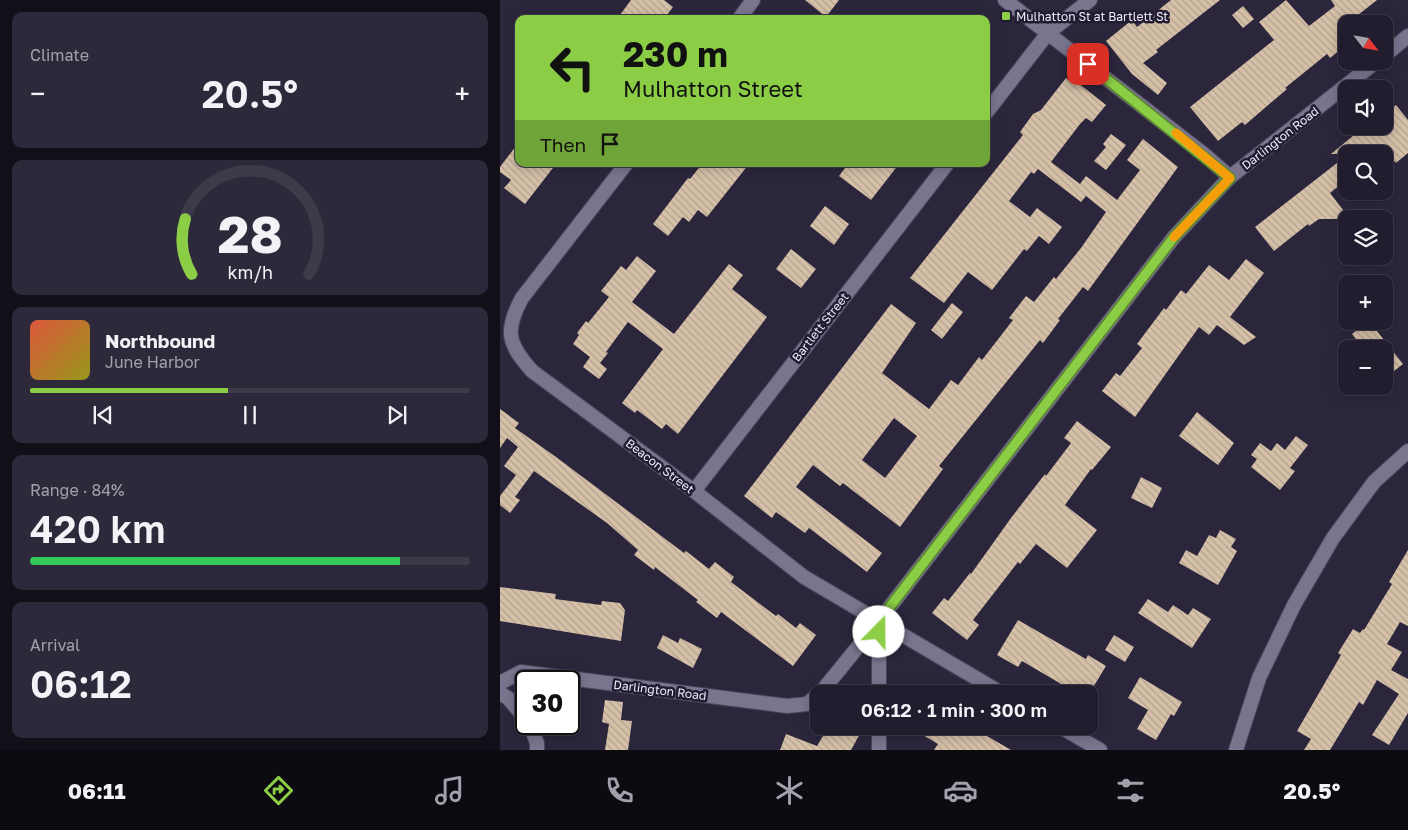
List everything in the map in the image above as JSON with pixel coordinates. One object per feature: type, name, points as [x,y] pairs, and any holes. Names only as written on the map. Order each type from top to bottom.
[{"type":"street","points":[[742,15],[753,0]]},
{"type":"street","points":[[1005,0],[1205,155],[1230,178]]},
{"type":"street","points":[[990,108],[1048,33],[1090,0]]},
{"type":"street","points":[[1393,48],[1408,36]]},
{"type":"street","name":"Darlington Road","points":[[500,683],[521,672],[787,706],[807,704],[822,691],[879,621],[1174,237],[1230,178],[1366,70]]},
{"type":"street","name":"Beacon Street","points":[[624,167],[522,298],[512,316],[510,333],[516,352],[532,371],[694,491],[804,576],[988,685]]},
{"type":"street","name":"Bartlett Street","points":[[694,491],[945,167]]},
{"type":"street","points":[[1236,750],[1259,678],[1294,604],[1333,538],[1374,482],[1408,451]]},
{"type":"street","points":[[879,621],[879,685]]},
{"type":"street","points":[[500,693],[508,698],[515,706]]},
{"type":"street","points":[[533,735],[537,750]]},
{"type":"street","points":[[879,735],[879,750]]},
{"type":"street","points":[[1074,735],[1100,750]]},
{"type":"building","points":[[631,0],[664,0],[673,7],[667,15],[620,15]]},
{"type":"building","points":[[805,0],[839,0],[828,15],[824,15]]},
{"type":"building","points":[[1171,0],[1220,0],[1156,50],[1158,52],[1143,63],[1167,83],[1158,95],[1132,74],[1106,41],[1132,20],[1137,27]]},
{"type":"building","points":[[1286,0],[1309,26],[1335,6],[1331,0],[1377,0],[1358,15],[1338,15],[1338,52],[1330,58],[1327,54],[1285,88],[1287,89],[1245,125],[1242,122],[1218,141],[1190,107],[1274,40],[1259,22]]},
{"type":"building","points":[[1243,6],[1254,19],[1243,28],[1232,15]]},
{"type":"building","points":[[1066,78],[1071,82],[1073,79],[1106,105],[1092,122],[1086,118],[1080,124],[1051,162],[1080,184],[1086,176],[1117,200],[1140,170],[1127,160],[1143,139],[1178,167],[1088,291],[1083,287],[1058,319],[1060,320],[1043,343],[1040,340],[939,466],[943,469],[900,527],[843,483],[840,486],[813,465],[796,487],[882,553],[867,572],[809,528],[805,533],[776,512],[772,518],[744,496],[891,304],[916,323],[882,373],[929,409],[951,380],[958,385],[979,357],[982,360],[1013,320],[1009,318],[1026,296],[1034,302],[1081,248],[1106,212],[1086,196],[1081,202],[1038,169],[1034,174],[1031,172],[1009,201],[1030,217],[1037,208],[1062,227],[1049,244],[1039,236],[1027,251],[1024,249],[992,290],[968,272],[944,303],[910,278],[1023,135],[1020,132],[1033,114],[1041,110]],"holes":[[[894,418],[917,436],[885,478],[862,460]]]},
{"type":"building","points":[[1396,105],[1408,120],[1408,153],[1396,163],[1395,161],[1393,163],[1393,145],[1342,145],[1354,135],[1393,135],[1393,108]]},
{"type":"building","points":[[1111,134],[1126,145],[1106,170],[1094,161],[1106,147],[1103,144]]},
{"type":"building","points":[[515,147],[515,167],[554,167],[525,204],[504,188],[511,180],[500,172],[500,167]]},
{"type":"building","points":[[1338,148],[1338,154],[1331,154]]},
{"type":"building","points":[[1338,162],[1338,186],[1330,193],[1343,210],[1338,210],[1338,219],[1319,219],[1309,226],[1308,224],[1274,251],[1255,227]]},
{"type":"building","points":[[700,167],[747,167],[707,217],[698,210],[689,222],[683,217],[668,236],[653,224],[688,178],[690,179]]},
{"type":"building","points":[[846,167],[897,167],[871,200],[839,176]]},
{"type":"building","points":[[825,206],[849,224],[834,245],[810,226]]},
{"type":"building","points":[[791,249],[816,269],[801,288],[776,269]]},
{"type":"building","points":[[637,256],[656,271],[632,302],[674,334],[729,264],[743,275],[732,289],[767,317],[678,434],[666,424],[662,429],[637,410],[635,413],[622,403],[663,349],[628,322],[600,363],[607,369],[599,379],[583,367],[590,357],[573,344],[579,335],[577,333],[586,321],[588,323],[609,297],[601,291],[621,266],[626,270]]},
{"type":"building","points":[[1246,259],[1264,273],[1230,317],[1256,337],[1244,345],[1217,325],[1209,335],[1199,327],[1135,417],[1102,391],[1116,373],[1120,376],[1142,348],[1137,344],[1164,308],[1166,310],[1181,290],[1186,294],[1209,265],[1229,280]]},
{"type":"building","points":[[952,303],[963,312],[942,339],[931,330]]},
{"type":"building","points":[[1357,330],[1376,330],[1384,340],[1356,340],[1352,334]]},
{"type":"building","points":[[1393,351],[1403,364],[1393,372]]},
{"type":"building","points":[[500,409],[519,423],[515,428],[684,553],[686,551],[709,569],[715,562],[734,577],[731,582],[776,616],[778,614],[796,628],[800,623],[816,635],[793,666],[721,612],[717,618],[696,602],[698,600],[655,567],[654,570],[634,555],[638,550],[607,523],[534,471],[515,497],[520,500],[510,513],[500,505],[500,496],[516,475],[504,466],[518,447],[507,438],[500,448]]},
{"type":"building","points":[[1197,412],[1234,443],[1218,465],[1179,436]]},
{"type":"building","points":[[1077,421],[1111,447],[1091,469],[1065,505],[1097,530],[1067,568],[1036,544],[1020,564],[1018,562],[973,620],[979,625],[967,640],[932,613],[944,598],[948,601],[971,574],[1011,518],[1071,443],[1064,438]]},
{"type":"building","points":[[1296,436],[1308,445],[1290,468],[1295,471],[1280,490],[1251,467],[1257,459],[1251,455],[1260,443],[1271,451],[1277,443],[1285,450]]},
{"type":"building","points":[[1141,477],[1162,488],[1152,508],[1131,498]]},
{"type":"building","points":[[1220,530],[1236,539],[1231,547],[1237,551],[1218,585],[1179,563],[1186,550],[1197,556],[1209,535],[1216,538]]},
{"type":"building","points":[[1408,550],[1408,626],[1400,622],[1387,644],[1402,652],[1391,670],[1408,679],[1408,713],[1389,745],[1372,735],[1399,694],[1377,680],[1363,705],[1359,702],[1330,750],[1304,750],[1311,739],[1297,731],[1341,655],[1338,653],[1353,629],[1360,633],[1364,630],[1392,584],[1389,582]]},
{"type":"building","points":[[500,587],[556,594],[555,599],[601,605],[602,601],[620,603],[625,610],[621,641],[500,621]]},
{"type":"building","points":[[1148,599],[1168,612],[1173,605],[1188,615],[1193,608],[1211,619],[1192,648],[1138,613]]},
{"type":"building","points":[[1018,620],[1086,659],[1088,655],[1106,666],[1094,685],[1063,685],[1022,661],[1018,667],[997,655]]},
{"type":"building","points":[[663,635],[678,643],[680,638],[702,649],[693,668],[657,648]]},
{"type":"building","points":[[1114,635],[1134,647],[1125,662],[1105,650]]},
{"type":"building","points":[[1140,677],[1182,702],[1174,716],[1171,714],[1156,740],[1137,729],[1148,710],[1128,698]]},
{"type":"building","points":[[605,700],[623,702],[621,720],[632,721],[628,750],[605,750],[609,724],[602,722]]},
{"type":"building","points":[[786,734],[817,746],[824,735],[859,735],[851,750],[780,750]]},
{"type":"building","points":[[923,735],[985,735],[1011,750],[934,750],[938,744]]},
{"type":"slow traffic","points":[[1174,237],[1230,178],[1205,155],[1176,133]]},
{"type":"place","name":"Mulhatton St at Bartlett St","points":[[1006,16]]},
{"type":"route","points":[[879,632],[879,621],[1174,237],[1230,178],[1205,155],[1088,64]]}]
